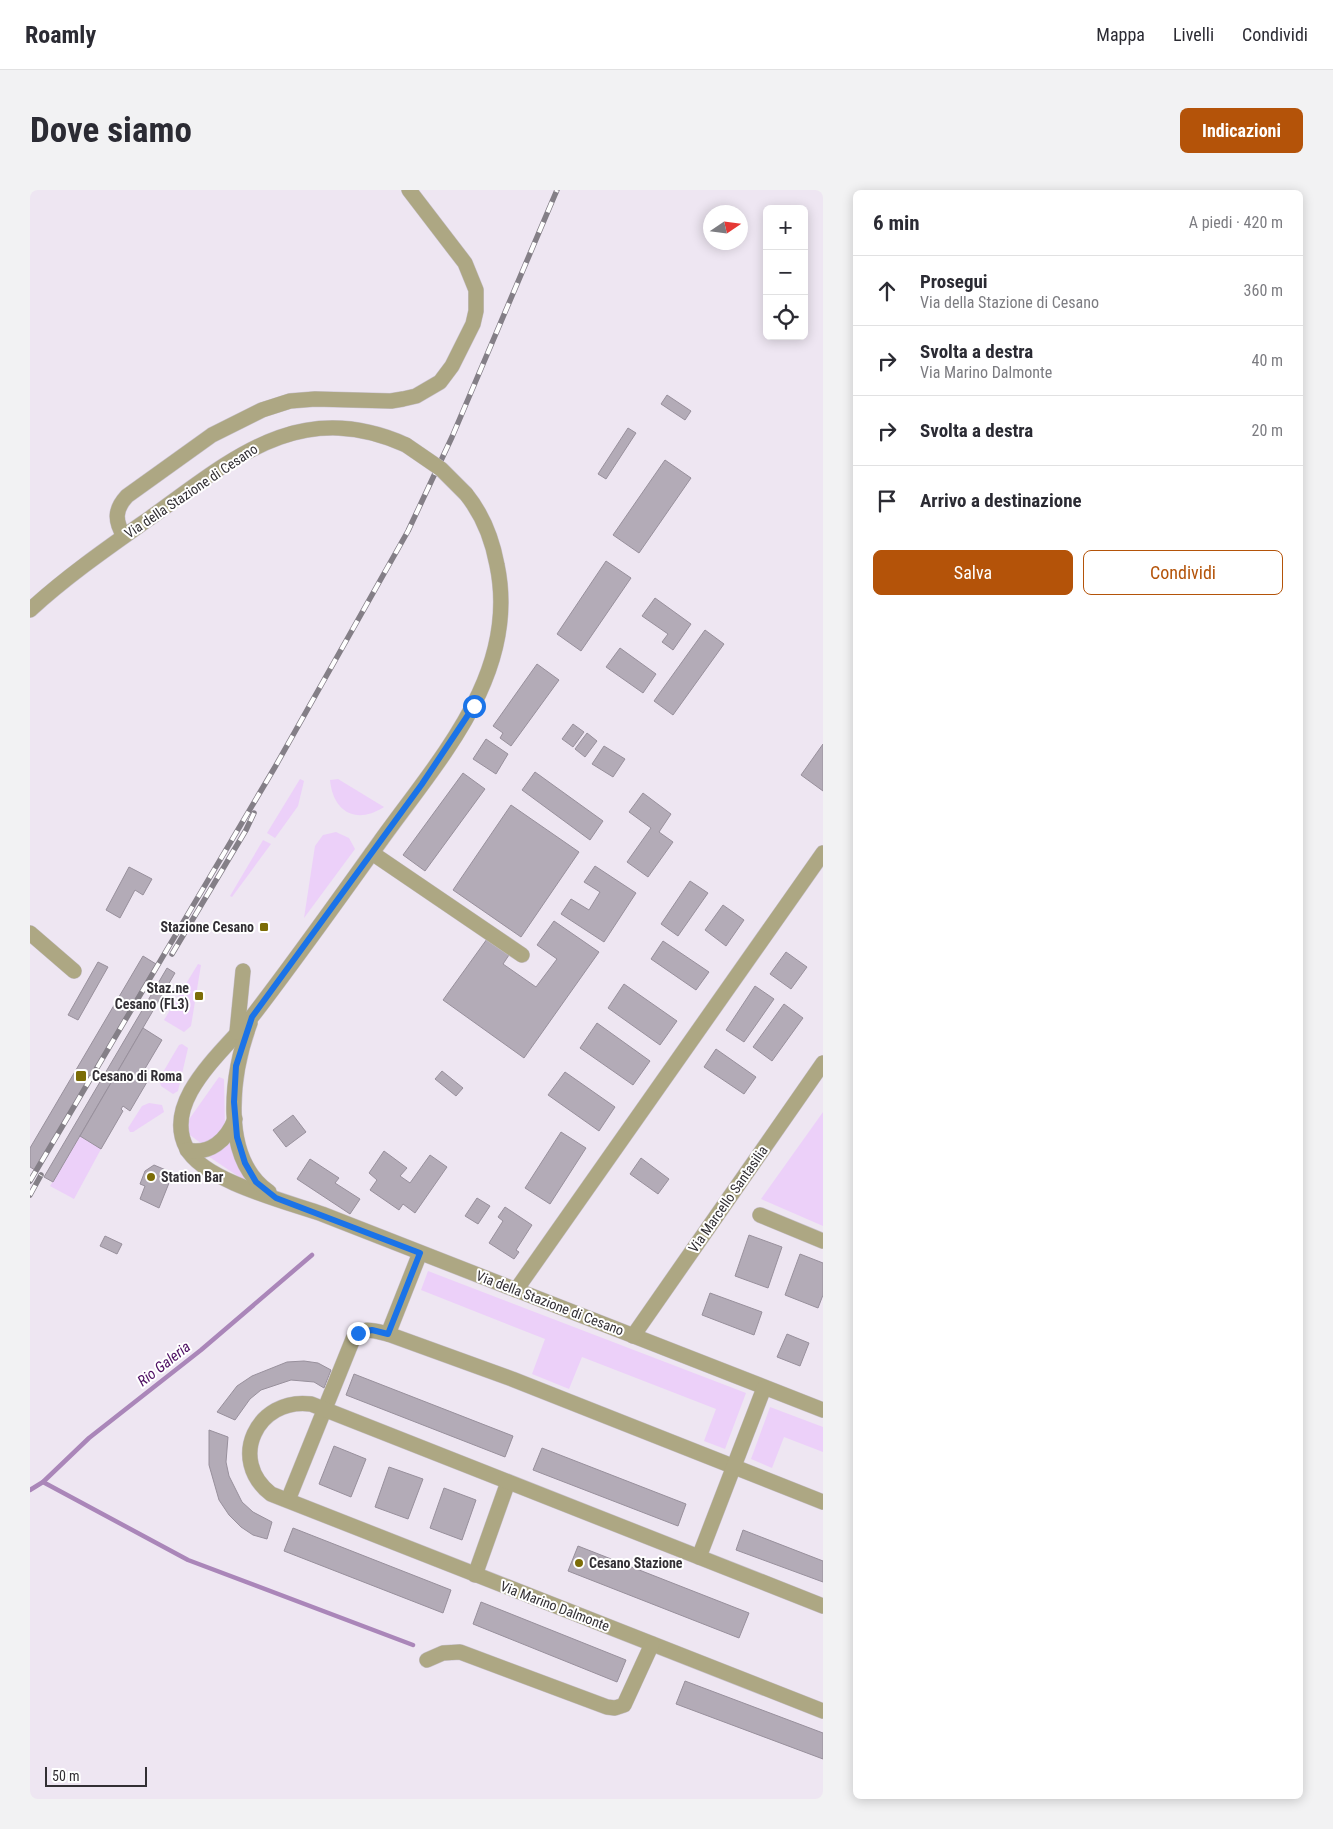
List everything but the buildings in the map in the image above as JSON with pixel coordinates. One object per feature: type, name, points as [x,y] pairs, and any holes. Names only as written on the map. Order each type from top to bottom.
[{"type":"street","points":[[124,536],[116,518],[117,510],[126,496],[212,435],[243,418],[270,407],[302,400],[403,399],[426,392],[444,377],[473,324],[476,311],[476,290],[471,274],[462,259],[409,190]]},
{"type":"street","name":"Via della Stazione di Cesano","points":[[30,610],[59,585],[124,536],[229,462],[255,446],[281,436],[320,428],[346,429],[381,435],[406,445],[441,469],[466,494],[484,521],[500,576],[502,611],[495,656],[485,684],[458,731],[372,853],[252,1017],[218,1053],[188,1098],[181,1122],[182,1137],[187,1150],[197,1162],[211,1172],[245,1188],[420,1253],[823,1410]]},
{"type":"street","points":[[372,853],[522,955]]},
{"type":"street","points":[[516,1290],[823,853]]},
{"type":"street","points":[[33,939],[74,971]]},
{"type":"street","points":[[237,1032],[243,971]]},
{"type":"street","name":"Via della Stazione di Cesano","points":[[252,1017],[236,1066],[235,1119],[239,1147],[247,1168],[256,1182],[276,1198]]},
{"type":"street","name":"Via Marcello Santasilia","points":[[633,1336],[823,1063]]},
{"type":"street","points":[[187,1150],[203,1151],[215,1146],[228,1135],[235,1119]]},
{"type":"street","points":[[760,1215],[823,1241]]},
{"type":"street","points":[[388,1334],[420,1253]]},
{"type":"street","points":[[288,1500],[355,1336],[361,1331],[368,1330],[388,1334],[512,1379],[823,1502]]},
{"type":"street","points":[[699,1557],[764,1388]]},
{"type":"street","name":"Via Marino Dalmonte","points":[[823,1606],[324,1409],[302,1403],[282,1406],[265,1416],[255,1432],[250,1450],[255,1474],[271,1494],[823,1711]]},
{"type":"street","points":[[475,1575],[508,1482]]},
{"type":"street","points":[[426,1660],[443,1653],[460,1652],[607,1707],[615,1708],[624,1705],[652,1644]]},
{"type":"shaded area","points":[[300,779],[304,781],[298,806],[275,838],[267,833]]},
{"type":"shaded area","points":[[338,779],[384,807],[364,815],[355,815],[348,812],[341,807],[332,791],[330,780]]},
{"type":"shaded area","points":[[336,832],[349,838],[355,849],[304,918],[315,846],[323,835]]},
{"type":"shaded area","points":[[263,840],[271,844],[232,897],[230,896]]},
{"type":"shaded area","points":[[198,964],[201,965],[191,1026],[184,1032],[164,1020]]},
{"type":"shaded area","points":[[182,1044],[188,1048],[178,1091],[173,1094],[161,1086],[159,1079],[179,1045]]},
{"type":"shaded area","points":[[219,1077],[224,1079],[225,1128],[223,1133],[202,1144],[190,1135],[188,1126],[190,1118]]},
{"type":"shaded area","points":[[149,1103],[162,1105],[164,1112],[133,1132],[130,1132],[128,1128],[142,1106]]},
{"type":"shaded area","points":[[823,1112],[823,1226],[761,1199]]},
{"type":"shaded area","points":[[80,1136],[101,1149],[74,1199],[50,1186]]},
{"type":"shaded area","points":[[232,1138],[251,1185],[208,1156]]},
{"type":"shaded area","points":[[428,1271],[746,1393],[725,1449],[704,1441],[716,1409],[582,1357],[569,1389],[532,1374],[545,1339],[421,1290]]},
{"type":"shaded area","points":[[770,1407],[823,1427],[823,1452],[784,1437],[772,1468],[751,1459]]},
{"type":"waterway","name":"Rio Galeria","points":[[30,1490],[43,1482],[89,1438],[201,1350],[312,1255]]},
{"type":"waterway","points":[[43,1482],[188,1560],[413,1645]]},
{"type":"railway","points":[[30,1181],[275,767],[408,531],[452,437],[557,190]]},
{"type":"railway","points":[[172,954],[246,830],[254,813]]},
{"type":"railway","points":[[30,1195],[41,1175]]},
{"type":"place","name":"Stazione Cesano","points":[[264,927]]},
{"type":"place","name":"Staz.ne Cesano (FL3)","points":[[199,996]]},
{"type":"place","name":"Cesano di Roma","points":[[81,1076]]},
{"type":"place","name":"Station Bar","points":[[151,1177]]},
{"type":"place","name":"Cesano Stazione","points":[[579,1563]]},
{"type":"route","points":[[358,1333],[364,1330],[372,1330],[388,1334],[420,1253],[276,1198],[256,1182],[245,1163],[237,1137],[234,1102],[236,1066],[252,1017],[422,784],[474,706]]}]
